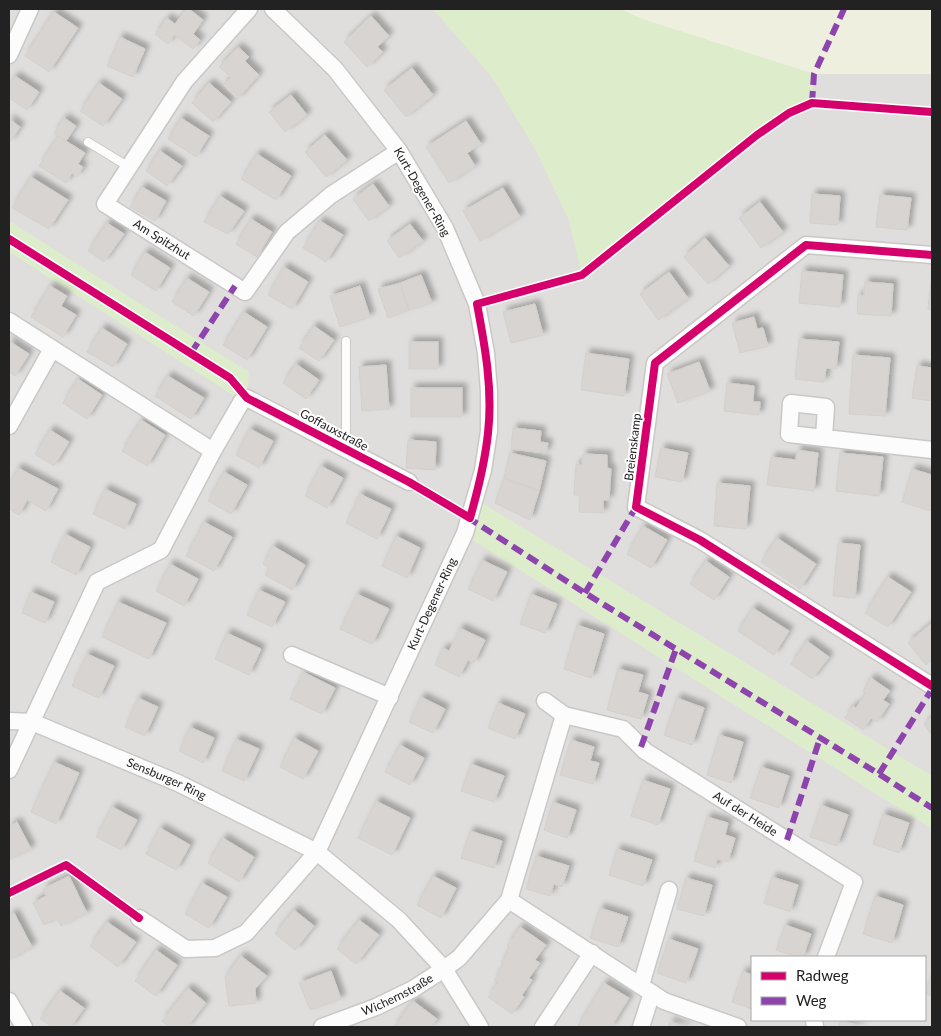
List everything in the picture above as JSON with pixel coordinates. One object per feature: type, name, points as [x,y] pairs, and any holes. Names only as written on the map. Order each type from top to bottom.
[{"type":"street","points":[[9,55],[30,9]]},
{"type":"street","name":"Am Spitzhut","points":[[249,9],[184,82],[105,204],[245,292],[287,232],[331,195],[399,151]]},
{"type":"street","name":"Kurt-Degener-Ring","points":[[273,9],[335,69],[399,151],[446,228],[477,304],[486,353],[489,391],[489,430],[483,470],[465,533],[317,852]]},
{"type":"street","name":"Breienskamp","points":[[932,255],[806,245],[654,363],[636,507],[700,540],[932,686]]},
{"type":"street","points":[[9,321],[213,450]]},
{"type":"street","points":[[9,425],[52,349]]},
{"type":"street","name":"Goffauxstraße","points":[[32,722],[97,582],[161,550],[213,450],[242,401],[247,398],[409,482]]},
{"type":"street","points":[[824,437],[932,450]]},
{"type":"street","points":[[292,655],[390,697]]},
{"type":"street","name":"Auf der Heide","points":[[545,701],[564,715],[624,729],[645,751],[854,882],[826,956]]},
{"type":"street","points":[[444,969],[459,958],[509,900],[564,715]]},
{"type":"street","name":"Sensburger Ring","points":[[9,721],[32,722],[178,783],[317,852],[398,920],[444,969],[480,1027]]},
{"type":"street","points":[[9,770],[32,722]]},
{"type":"street","points":[[139,918],[186,949],[214,948],[246,933],[317,852]]},
{"type":"street","points":[[641,1027],[646,989],[669,890]]},
{"type":"street","points":[[509,900],[664,1001],[731,1026]]},
{"type":"street","points":[[543,1027],[592,954]]},
{"type":"street","name":"Wichernstraße","points":[[322,1027],[413,989],[444,969]]},
{"type":"street","points":[[9,1000],[24,1027]]},
{"type":"lane","points":[[88,142],[129,167]]},
{"type":"lane","points":[[346,341],[346,449]]},
{"type":"shaded area","points":[[9,9],[620,9],[642,19],[814,74],[932,74],[932,1027],[9,1027]]},
{"type":"green space","points":[[433,9],[620,9],[642,19],[814,74],[812,103],[789,113],[757,135],[582,275],[568,218],[535,149],[491,76]]},
{"type":"green space","points":[[620,9],[932,9],[932,74],[814,74],[642,19]]},
{"type":"green space","points":[[9,221],[249,372],[247,398],[242,401],[9,252]]},
{"type":"green space","points":[[482,503],[932,776],[932,829],[469,538]]},
{"type":"building","points":[[186,9],[189,9],[203,20],[193,34],[200,40],[193,49],[174,35],[168,44],[155,34],[167,18],[175,24]]},
{"type":"building","points":[[54,12],[78,28],[49,72],[25,56]]},
{"type":"building","points":[[371,16],[389,36],[377,47],[383,52],[367,67],[344,42]]},
{"type":"building","points":[[120,37],[145,49],[133,77],[107,66]]},
{"type":"building","points":[[238,47],[249,57],[245,61],[259,75],[237,99],[223,85],[231,77],[219,67]]},
{"type":"building","points":[[412,68],[433,95],[406,117],[384,90]]},
{"type":"building","points":[[15,76],[39,92],[27,110],[9,98],[9,85]]},
{"type":"building","points":[[99,83],[122,99],[103,126],[80,111]]},
{"type":"building","points":[[209,83],[231,102],[213,122],[192,103]]},
{"type":"building","points":[[291,95],[307,115],[285,132],[269,112]]},
{"type":"building","points":[[64,118],[76,126],[66,141],[54,133]]},
{"type":"building","points":[[181,118],[209,136],[196,157],[168,139]]},
{"type":"building","points":[[9,119],[20,127],[9,143]]},
{"type":"building","points":[[466,121],[481,144],[467,153],[475,166],[449,183],[426,147]]},
{"type":"building","points":[[325,135],[347,160],[326,177],[305,152]]},
{"type":"building","points":[[58,136],[85,153],[78,164],[83,167],[77,177],[72,173],[66,183],[39,166]]},
{"type":"building","points":[[160,151],[182,166],[167,186],[146,171]]},
{"type":"building","points":[[257,154],[291,176],[276,200],[241,179]]},
{"type":"building","points":[[31,177],[68,200],[49,229],[12,208]]},
{"type":"building","points":[[373,184],[389,206],[369,221],[353,199]]},
{"type":"building","points":[[142,187],[166,201],[155,221],[130,207]]},
{"type":"building","points":[[503,188],[520,217],[480,241],[463,211]]},
{"type":"building","points":[[812,194],[840,196],[838,225],[810,223]]},
{"type":"building","points":[[880,195],[911,198],[907,230],[876,227]]},
{"type":"building","points":[[220,196],[244,211],[228,234],[204,222]]},
{"type":"building","points":[[760,202],[783,232],[761,248],[739,218]]},
{"type":"building","points":[[251,219],[272,232],[257,257],[236,244]]},
{"type":"building","points":[[320,221],[343,235],[326,262],[303,248]]},
{"type":"building","points":[[107,223],[124,234],[104,262],[88,251]]},
{"type":"building","points":[[410,224],[423,241],[399,258],[387,241]]},
{"type":"building","points":[[705,238],[729,266],[708,284],[684,257]]},
{"type":"building","points":[[145,252],[170,268],[156,291],[131,275]]},
{"type":"building","points":[[284,267],[308,282],[292,309],[268,295]]},
{"type":"building","points":[[802,271],[843,275],[840,307],[799,303]]},
{"type":"building","points":[[669,272],[688,298],[658,320],[640,294]]},
{"type":"building","points":[[421,275],[432,303],[409,310],[400,283]]},
{"type":"building","points":[[187,278],[209,292],[194,316],[172,302]]},
{"type":"building","points":[[932,281],[932,310],[928,309]]},
{"type":"building","points":[[865,282],[893,284],[891,316],[857,314],[858,295],[864,296]]},
{"type":"building","points":[[400,283],[409,310],[388,318],[378,289]]},
{"type":"building","points":[[50,286],[67,296],[61,306],[76,315],[63,337],[31,317]]},
{"type":"building","points":[[360,286],[370,317],[340,327],[330,296]]},
{"type":"building","points":[[535,304],[543,335],[511,343],[503,312]]},
{"type":"building","points":[[244,312],[267,327],[247,360],[223,345]]},
{"type":"building","points":[[754,317],[757,329],[763,328],[768,346],[740,353],[732,323]]},
{"type":"building","points":[[314,326],[334,340],[319,361],[299,348]]},
{"type":"building","points":[[102,328],[127,344],[113,367],[87,352]]},
{"type":"building","points":[[799,339],[839,342],[836,369],[826,368],[824,382],[795,379]]},
{"type":"building","points":[[9,341],[29,354],[15,376],[9,372]]},
{"type":"building","points":[[409,342],[438,342],[438,369],[409,369]]},
{"type":"building","points":[[586,353],[629,359],[624,396],[581,390]]},
{"type":"building","points":[[853,355],[890,358],[885,416],[849,414]]},
{"type":"building","points":[[699,362],[710,391],[678,403],[667,374]]},
{"type":"building","points":[[296,364],[319,380],[306,399],[283,383]]},
{"type":"building","points":[[386,365],[389,409],[362,411],[359,367]]},
{"type":"building","points":[[917,366],[932,368],[932,401],[912,398]]},
{"type":"building","points":[[168,376],[204,398],[191,419],[155,396]]},
{"type":"building","points":[[78,379],[102,395],[87,419],[63,403]]},
{"type":"building","points":[[727,383],[754,386],[753,402],[760,402],[759,415],[724,411]]},
{"type":"building","points":[[411,388],[462,388],[462,417],[411,417]]},
{"type":"building","points":[[141,420],[165,435],[147,466],[122,451]]},
{"type":"building","points":[[513,428],[541,431],[540,442],[548,443],[546,453],[511,449]]},
{"type":"building","points":[[250,429],[273,441],[259,468],[236,455]]},
{"type":"building","points":[[50,430],[69,442],[54,466],[35,454]]},
{"type":"building","points":[[408,440],[436,442],[435,470],[406,468]]},
{"type":"building","points":[[661,448],[688,453],[682,482],[655,477]]},
{"type":"building","points":[[797,450],[818,453],[814,491],[767,485],[771,457],[796,460]]},
{"type":"building","points":[[510,453],[546,461],[539,491],[504,478]]},
{"type":"building","points":[[840,453],[883,457],[879,496],[836,491]]},
{"type":"building","points":[[583,454],[607,455],[607,468],[611,469],[609,500],[603,500],[603,513],[579,512],[580,495],[574,495],[576,464],[582,465]]},
{"type":"building","points":[[321,466],[343,478],[327,508],[305,496]]},
{"type":"building","points":[[18,468],[58,489],[46,511],[27,500],[19,515],[9,509],[9,485]]},
{"type":"building","points":[[912,469],[932,475],[932,503],[930,511],[902,502]]},
{"type":"building","points":[[224,472],[247,485],[231,514],[208,501]]},
{"type":"building","points":[[504,478],[539,491],[530,520],[495,503]]},
{"type":"building","points":[[717,483],[750,486],[746,529],[714,526]]},
{"type":"building","points":[[105,489],[136,504],[125,529],[93,514]]},
{"type":"building","points":[[360,494],[391,509],[377,539],[346,523]]},
{"type":"building","points":[[204,522],[232,537],[214,571],[186,556]]},
{"type":"building","points":[[643,526],[667,540],[651,568],[627,554]]},
{"type":"building","points":[[65,534],[90,547],[76,575],[51,562]]},
{"type":"building","points":[[396,536],[420,548],[407,578],[382,566]]},
{"type":"building","points":[[777,538],[816,564],[800,589],[761,562]]},
{"type":"building","points":[[838,543],[860,545],[855,598],[833,596]]},
{"type":"building","points":[[273,546],[305,565],[292,590],[265,575],[269,567],[263,564]]},
{"type":"building","points":[[482,560],[507,572],[493,601],[468,589]]},
{"type":"building","points":[[706,561],[729,577],[714,600],[690,584]]},
{"type":"building","points":[[170,564],[198,579],[184,606],[156,591]]},
{"type":"building","points":[[888,577],[911,592],[888,627],[865,613]]},
{"type":"building","points":[[259,590],[285,602],[272,627],[247,615]]},
{"type":"building","points":[[31,592],[54,602],[45,623],[22,613]]},
{"type":"building","points":[[357,594],[389,609],[372,644],[340,629]]},
{"type":"building","points":[[531,594],[557,604],[545,633],[520,624]]},
{"type":"building","points":[[118,602],[166,623],[149,659],[102,637]]},
{"type":"building","points":[[753,608],[789,631],[774,655],[738,631]]},
{"type":"building","points":[[932,623],[932,660],[926,665],[908,643]]},
{"type":"building","points":[[577,625],[604,634],[591,678],[564,669]]},
{"type":"building","points":[[460,628],[485,640],[474,663],[468,660],[459,677],[435,665],[443,648],[449,651]]},
{"type":"building","points":[[227,633],[261,649],[249,675],[215,659]]},
{"type":"building","points":[[807,641],[829,657],[812,679],[791,664]]},
{"type":"building","points":[[87,654],[114,666],[99,698],[72,686]]},
{"type":"building","points":[[618,669],[643,675],[638,692],[648,695],[641,719],[607,710]]},
{"type":"building","points":[[303,672],[335,688],[322,714],[290,699]]},
{"type":"building","points":[[871,678],[890,691],[883,700],[889,704],[877,722],[871,718],[863,730],[845,718],[853,706],[856,708],[866,693],[863,691]]},
{"type":"building","points":[[421,697],[445,709],[433,733],[409,722]]},
{"type":"building","points":[[138,698],[158,707],[145,736],[125,727]]},
{"type":"building","points":[[677,698],[704,708],[692,745],[664,735]]},
{"type":"building","points":[[498,703],[525,714],[515,739],[488,728]]},
{"type":"building","points":[[932,717],[932,735],[924,724]]},
{"type":"building","points":[[190,727],[214,738],[203,763],[179,751]]},
{"type":"building","points":[[719,735],[743,742],[731,783],[707,775]]},
{"type":"building","points":[[294,738],[318,751],[303,779],[280,767]]},
{"type":"building","points":[[236,739],[259,749],[244,781],[222,771]]},
{"type":"building","points":[[571,740],[594,747],[590,761],[599,763],[593,784],[560,775]]},
{"type":"building","points":[[400,745],[424,758],[410,785],[385,772]]},
{"type":"building","points":[[54,762],[79,773],[56,824],[31,812]]},
{"type":"building","points":[[471,764],[504,776],[494,802],[461,791]]},
{"type":"building","points":[[761,767],[789,776],[779,808],[750,798]]},
{"type":"building","points":[[643,780],[670,789],[658,825],[631,816]]},
{"type":"building","points":[[376,801],[410,818],[392,855],[358,838]]},
{"type":"building","points":[[553,802],[576,810],[567,838],[544,830]]},
{"type":"building","points":[[821,805],[848,815],[837,846],[810,837]]},
{"type":"building","points":[[112,807],[137,820],[121,850],[96,837]]},
{"type":"building","points":[[883,814],[909,823],[899,853],[873,844]]},
{"type":"building","points":[[707,817],[728,823],[725,835],[735,838],[728,862],[717,859],[715,868],[694,861]]},
{"type":"building","points":[[17,822],[31,849],[9,860],[9,827]]},
{"type":"building","points":[[160,828],[190,845],[176,870],[146,854]]},
{"type":"building","points":[[470,831],[502,841],[494,868],[461,858]]},
{"type":"building","points":[[223,838],[254,857],[239,882],[208,863]]},
{"type":"building","points":[[617,849],[652,860],[643,886],[609,875]]},
{"type":"building","points":[[536,856],[569,866],[562,887],[554,884],[550,896],[526,889]]},
{"type":"building","points":[[69,876],[87,913],[61,926],[57,919],[44,925],[33,903],[46,896],[43,889]]},
{"type":"building","points":[[433,876],[456,888],[441,918],[417,905]]},
{"type":"building","points":[[772,877],[798,885],[790,912],[764,903]]},
{"type":"building","points":[[686,878],[712,885],[704,916],[677,909]]},
{"type":"building","points":[[202,883],[227,897],[209,928],[185,914]]},
{"type":"building","points":[[875,896],[903,905],[892,943],[863,934]]},
{"type":"building","points":[[600,908],[628,917],[618,947],[590,938]]},
{"type":"building","points":[[294,910],[314,926],[295,950],[275,934]]},
{"type":"building","points":[[14,913],[32,947],[9,960],[9,916]]},
{"type":"building","points":[[359,920],[379,935],[356,964],[337,949]]},
{"type":"building","points":[[107,922],[136,942],[118,967],[90,946]]},
{"type":"building","points":[[785,925],[811,934],[803,956],[794,956],[776,950]]},
{"type":"building","points":[[520,927],[546,945],[535,960],[540,963],[529,978],[532,980],[522,995],[524,997],[512,1014],[488,997],[498,982],[494,980],[504,964],[501,962],[510,948],[507,946]]},
{"type":"building","points":[[669,939],[698,949],[686,983],[657,973]]},
{"type":"building","points":[[156,950],[177,965],[156,996],[135,981]]},
{"type":"building","points":[[241,956],[267,976],[255,989],[256,1003],[229,1006],[225,977]]},
{"type":"building","points":[[331,971],[341,999],[310,1010],[299,983]]},
{"type":"building","points":[[743,971],[751,975],[751,1009],[732,1002]]},
{"type":"building","points":[[932,973],[932,996],[926,993]]},
{"type":"building","points":[[604,983],[629,998],[611,1027],[577,1027]]},
{"type":"building","points":[[188,988],[206,1003],[187,1027],[169,1027],[162,1021]]},
{"type":"building","points":[[60,991],[84,1008],[71,1027],[52,1027],[40,1019]]},
{"type":"building","points":[[413,1001],[437,1019],[431,1027],[394,1027]]},
{"type":"building","points":[[841,1021],[844,1021],[861,1027],[838,1027]]},
{"type":"building","points":[[670,1022],[687,1027],[668,1027]]},
{"type":"marked path","points":[[812,103],[814,74],[844,9]]},
{"type":"marked path","points":[[191,353],[235,286]]},
{"type":"marked path","points":[[585,593],[636,507]]},
{"type":"marked path","points":[[467,517],[585,593],[932,808]]},
{"type":"marked path","points":[[641,747],[676,649]]},
{"type":"marked path","points":[[879,774],[932,689]]},
{"type":"marked path","points":[[787,840],[820,738]]},
{"type":"cycle path","points":[[9,239],[230,378],[247,398],[409,482],[470,518],[487,444],[490,401],[483,336],[477,304],[582,275],[757,135],[789,113],[812,103],[932,112]]},
{"type":"cycle path","points":[[932,255],[806,245],[655,363],[636,507],[700,540],[932,686]]},
{"type":"cycle path","points":[[9,893],[66,865],[139,918]]}]
